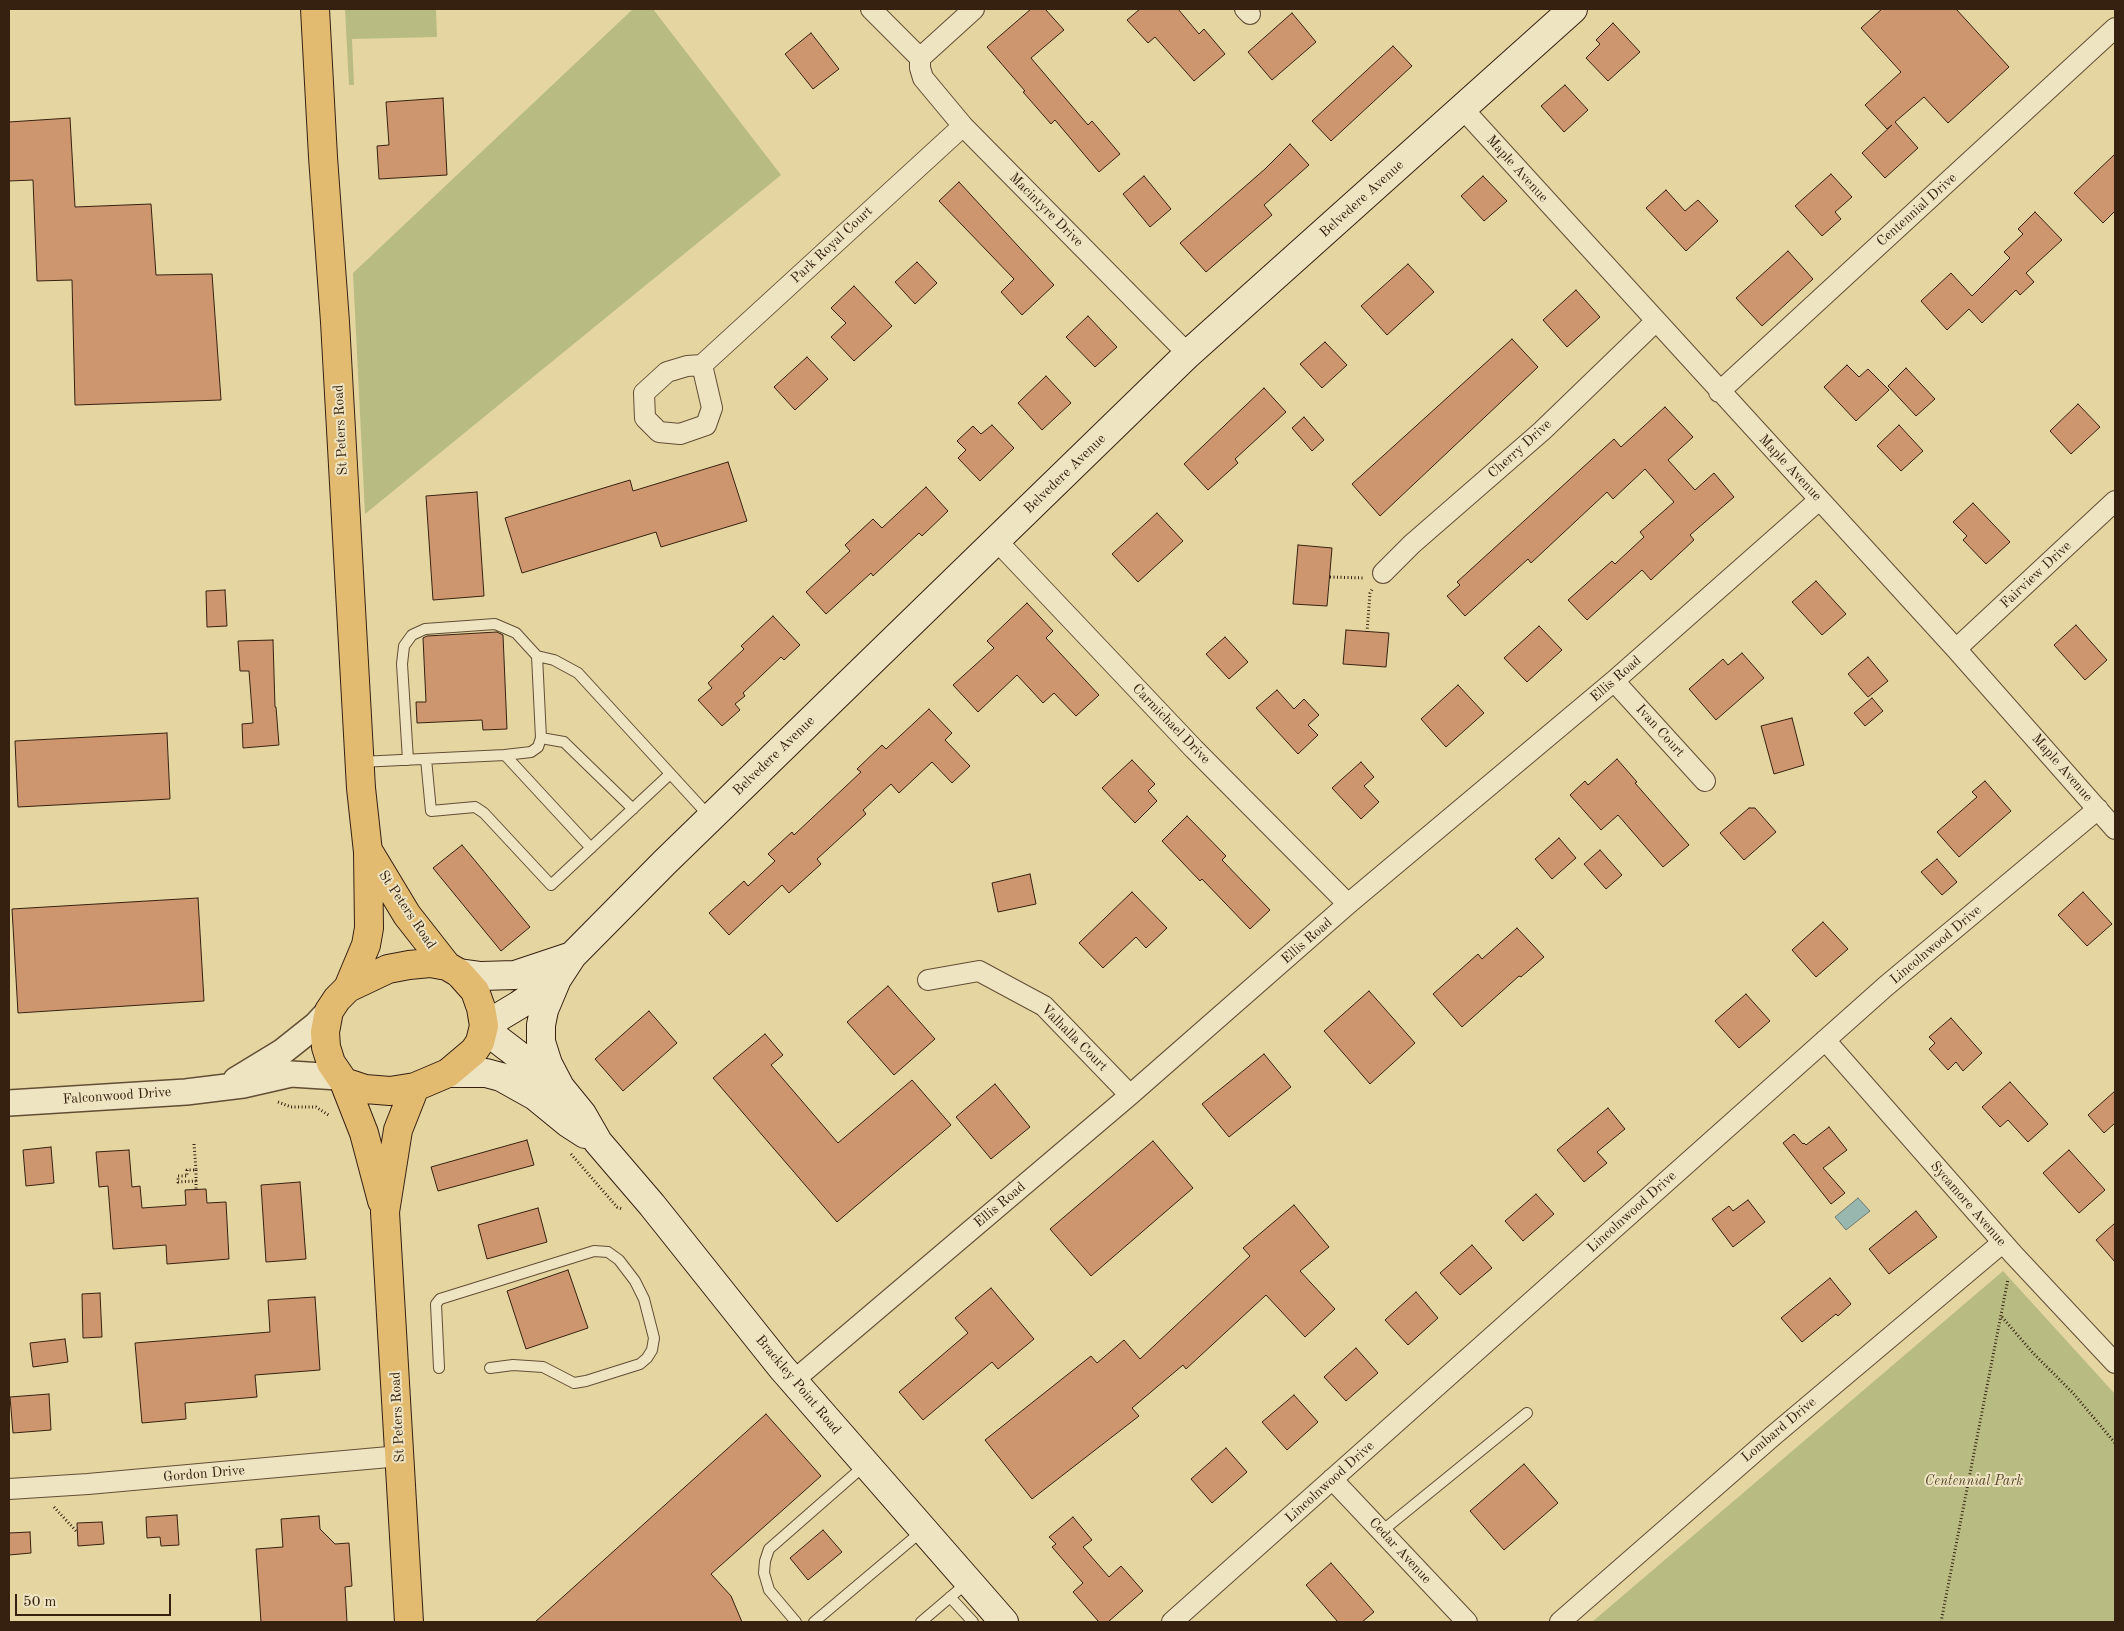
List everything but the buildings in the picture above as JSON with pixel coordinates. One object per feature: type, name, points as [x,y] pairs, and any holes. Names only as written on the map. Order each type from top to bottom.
[{"type":"main road","name":"St Peters Road","points":[[316,9],[323,157],[335,322],[360,762],[368,852],[369,928],[366,945],[348,988]]},
{"type":"main road","name":"Belvedere Avenue","points":[[484,1028],[557,979],[572,956],[711,818],[1188,354],[1574,9]]},
{"type":"main road","name":"St Peters Road","points":[[368,852],[407,916],[453,969]]},
{"type":"main road","name":"Belvedere Avenue","points":[[453,969],[481,976],[515,975],[572,956]]},
{"type":"main road","points":[[430,963],[453,969],[475,991],[481,1008],[484,1028],[480,1042],[474,1051],[448,1073],[415,1087],[390,1091],[365,1090],[342,1079],[331,1063],[326,1047],[325,1032],[328,1011],[348,988],[388,969],[409,965],[430,963]]},
{"type":"main road","points":[[557,979],[544,1010],[541,1024],[541,1042],[548,1064],[560,1087]]},
{"type":"main road","name":"Brackley Point Road","points":[[484,1028],[560,1087],[582,1114],[598,1142],[652,1204],[793,1381],[923,1529],[960,1589],[1004,1622]]},
{"type":"main road","name":"Brackley Point Road","points":[[448,1073],[486,1073],[501,1077],[535,1096],[568,1123],[598,1142]]},
{"type":"main road","name":"St Peters Road","points":[[342,1079],[364,1133],[385,1212],[409,1622]]},
{"type":"main road","name":"St Peters Road","points":[[385,1212],[398,1130],[415,1087]]},
{"type":"street","points":[[871,9],[920,58],[974,9]]},
{"type":"street","name":"Centennial Drive","points":[[1719,392],[2115,28]]},
{"type":"street","name":"Macintyre Drive","points":[[920,58],[920,68],[924,78],[962,126],[1188,354]]},
{"type":"street","name":"Maple Avenue","points":[[1463,109],[1719,392],[1956,649],[2115,829]]},
{"type":"street","name":"Park Royal Court","points":[[702,365],[962,126]]},
{"type":"street","name":"Cherry Drive","points":[[1383,573],[1412,544],[1542,430],[1656,321]]},
{"type":"street","name":"Ellis Road","points":[[793,1381],[1130,1095],[1348,904],[1614,681],[1820,500]]},
{"type":"street","name":"Fairview Drive","points":[[1956,649],[2115,501]]},
{"type":"street","name":"Carmichael Drive","points":[[997,540],[1194,749],[1348,904]]},
{"type":"street","name":"Ivan Court","points":[[1614,681],[1705,781]]},
{"type":"street","name":"Lincolnwood Drive","points":[[1172,1622],[1886,986],[2098,809]]},
{"type":"street","name":"Valhalla Court","points":[[928,980],[979,970],[1044,1006],[1130,1095]]},
{"type":"street","name":"Falconwood Drive","points":[[225,1086],[282,1052],[316,1026],[328,1011]]},
{"type":"street","name":"Sycamore Avenue","points":[[1826,1040],[2008,1248],[2115,1363]]},
{"type":"street","name":"Falconwood Drive","points":[[9,1103],[186,1092],[257,1083],[291,1074],[342,1079]]},
{"type":"street","name":"Lombard Drive","points":[[1560,1622],[1774,1434],[2008,1248]]},
{"type":"street","name":"Gordon Drive","points":[[9,1489],[400,1456]]},
{"type":"street","name":"Cedar Avenue","points":[[1332,1479],[1467,1622]]},
{"type":"lane","points":[[408,760],[402,664],[404,646],[412,635],[425,629],[495,624],[516,633],[537,656],[554,660],[578,673],[711,818]]},
{"type":"lane","points":[[360,762],[531,752],[538,746],[541,738],[537,656]]},
{"type":"lane","points":[[541,738],[564,742],[633,809]]},
{"type":"lane","points":[[505,755],[591,848]]},
{"type":"lane","points":[[426,759],[431,811],[475,807],[484,813],[551,885],[670,774]]},
{"type":"lane","points":[[439,1368],[436,1304],[440,1299],[594,1251],[608,1252],[620,1260],[635,1281],[644,1299],[654,1338],[652,1350],[640,1364],[586,1382],[574,1383],[542,1368],[513,1365],[490,1368]]},
{"type":"lane","points":[[1382,1531],[1526,1413]]},
{"type":"lane","points":[[796,1622],[769,1590],[764,1573],[769,1549],[866,1464]]},
{"type":"lane","points":[[814,1622],[923,1529]]},
{"type":"lane","points":[[921,1622],[960,1589],[973,1622]]},
{"type":"path","points":[[1330,577],[1361,580],[1383,573]]},
{"type":"path","points":[[1367,632],[1370,593],[1383,573]]},
{"type":"path","points":[[291,1106],[316,1107],[334,1119]]},
{"type":"path","points":[[194,1144],[196,1189]]},
{"type":"path","points":[[570,1153],[617,1207],[627,1211],[652,1204]]},
{"type":"path","points":[[196,1170],[187,1170],[188,1176],[178,1176],[178,1182],[196,1181]]},
{"type":"path","points":[[1942,1622],[2002,1317],[2008,1248]]},
{"type":"path","points":[[2002,1317],[2033,1353],[2073,1393],[2115,1443]]},
{"type":"path","points":[[50,1487],[52,1503],[77,1532]]},
{"type":"green space","points":[[345,9],[436,9],[437,37],[352,39],[354,85],[349,85]]},
{"type":"green space","points":[[633,9],[653,9],[781,175],[365,514],[353,273]]},
{"type":"green space","name":"Centennial Park","points":[[2003,1271],[2115,1394],[2115,1622],[1592,1622]]},
{"type":"water","points":[[1858,1198],[1870,1211],[1846,1230],[1835,1217]]}]
